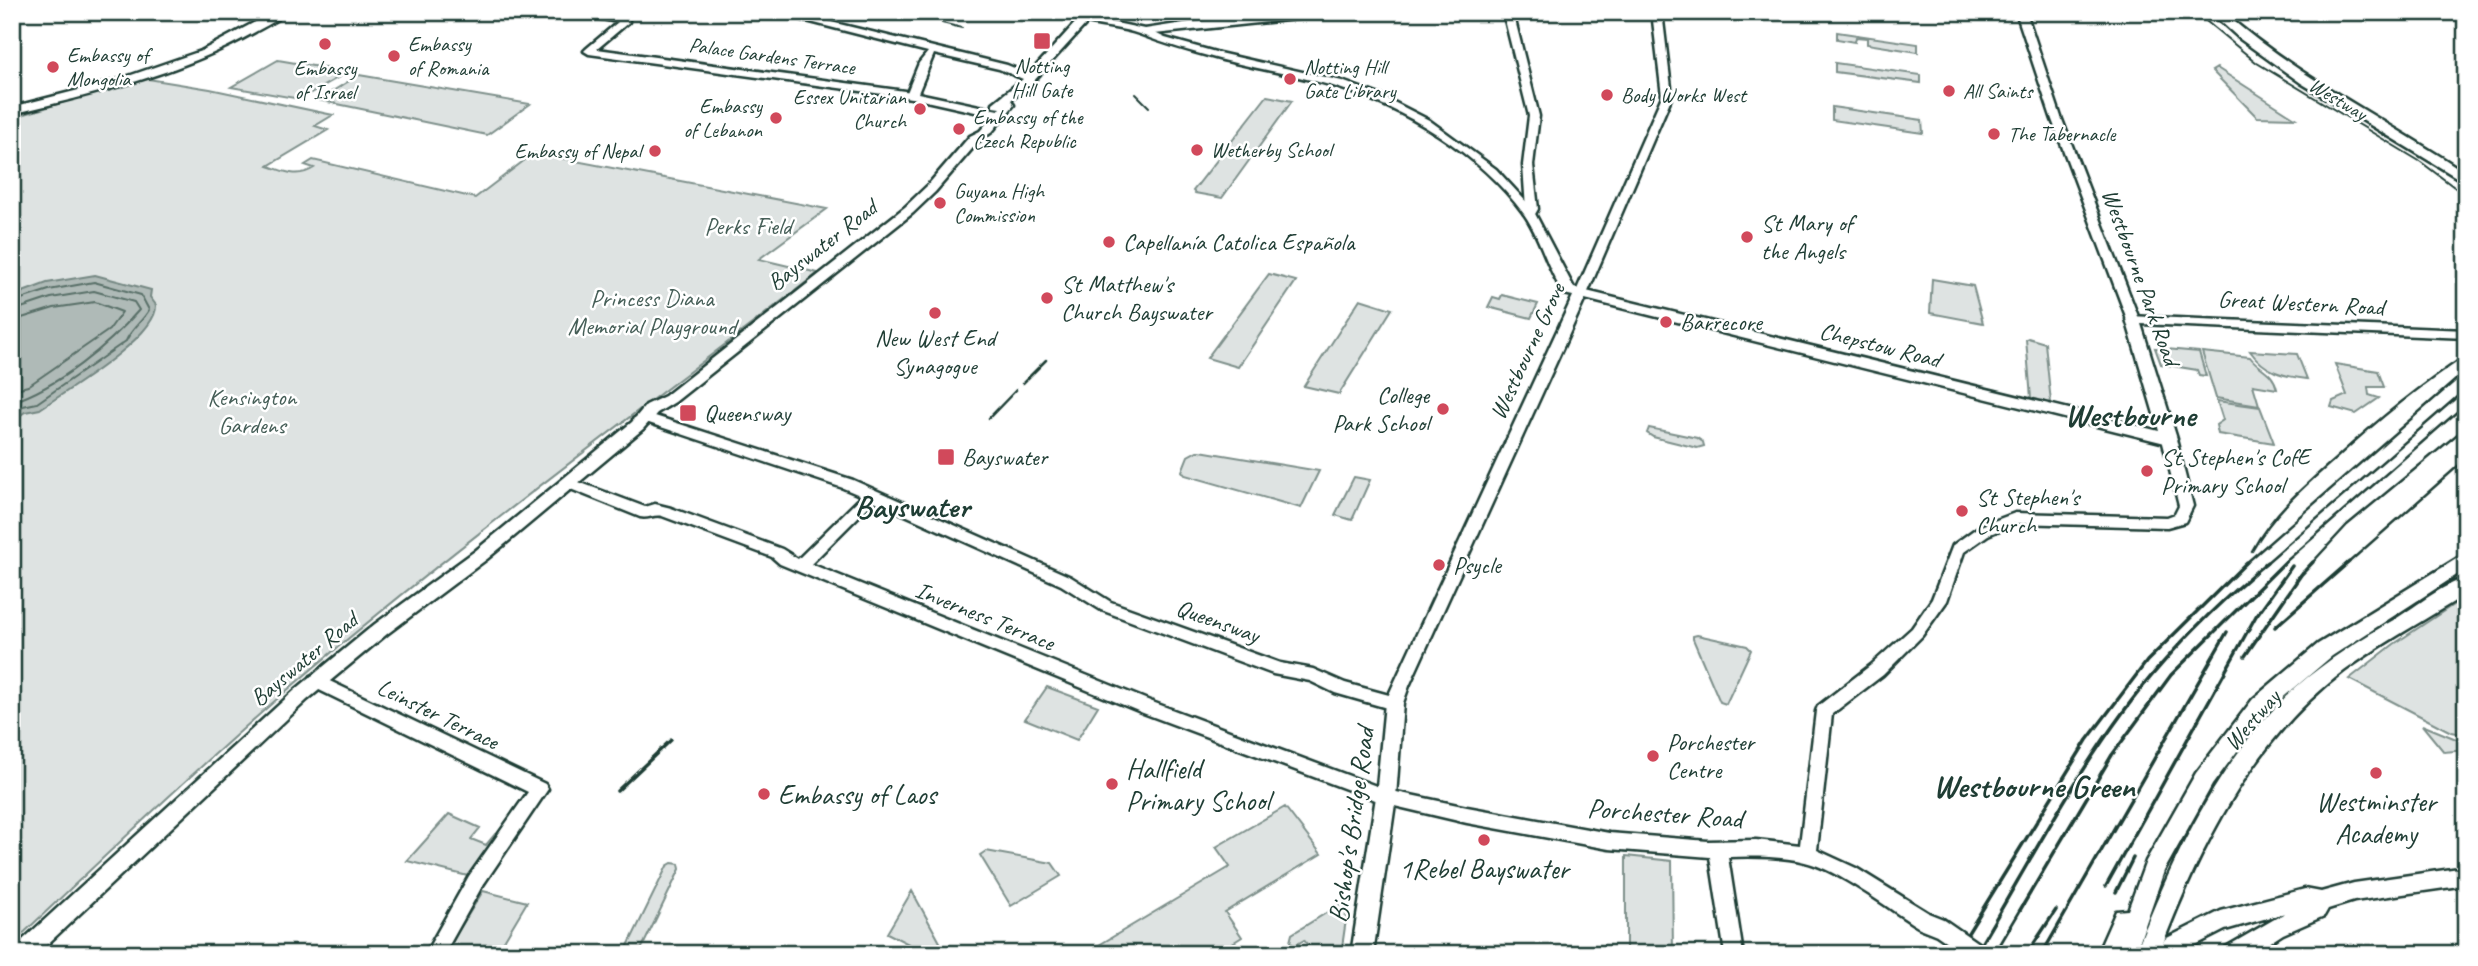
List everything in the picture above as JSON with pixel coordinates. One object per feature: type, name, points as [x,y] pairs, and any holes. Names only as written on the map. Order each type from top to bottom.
[{"type":"highway","name":"Westway","points":[[2216,12],[2246,39],[2283,65],[2466,179]]},
{"type":"highway","name":"Westway","points":[[2226,12],[2256,39],[2303,70],[2466,169]]},
{"type":"highway","name":"Westway","points":[[2123,954],[2154,868],[2204,779],[2260,705],[2325,650],[2466,559]]},
{"type":"highway","name":"Westway","points":[[2164,951],[2176,880],[2223,793],[2253,752],[2297,702],[2334,668],[2466,584]]},
{"type":"highway","points":[[2109,954],[2123,921],[2154,868]]},
{"type":"main road","points":[[12,112],[138,75],[226,44],[282,12]]},
{"type":"main road","name":"Palace Gardens Terrace","points":[[568,12],[626,20],[589,51],[912,95],[995,114]]},
{"type":"main road","points":[[776,12],[928,51],[1003,66],[1026,76]]},
{"type":"main road","points":[[995,114],[1008,105],[1006,101],[1026,76],[1081,18],[1145,32],[1334,12]]},
{"type":"main road","points":[[1508,12],[1534,116],[1529,159],[1530,214]]},
{"type":"main road","name":"Westbourne Grove","points":[[1394,703],[1424,630],[1558,347],[1667,96],[1657,12]]},
{"type":"main road","name":"Westbourne Park Road","points":[[1808,854],[1825,711],[1877,670],[1917,632],[1939,601],[1958,549],[1983,531],[2015,518],[2167,522],[2180,519],[2186,506],[2133,318],[2056,117],[2021,12]]},
{"type":"main road","points":[[1145,32],[1150,37],[1161,40],[1324,79],[1391,106],[1449,138],[1483,164],[1530,214],[1561,280],[1569,291],[1581,294]]},
{"type":"main road","points":[[912,95],[928,51]]},
{"type":"main road","name":"Bayswater Road","points":[[22,954],[184,801],[317,681],[381,629],[481,555],[642,421],[669,404],[670,399],[909,211],[974,139],[971,135],[995,114]]},
{"type":"main road","points":[[1512,193],[1530,189]]},
{"type":"main road","name":"Chepstow Road","points":[[1581,294],[2169,439]]},
{"type":"main road","name":"Great Western Road","points":[[2133,318],[2465,334]]},
{"type":"main road","name":"Queensway","points":[[642,421],[827,476],[1066,581],[1106,606],[1279,669],[1301,671],[1331,681],[1342,688],[1394,703]]},
{"type":"main road","name":"Inverness Terrace","points":[[568,483],[645,513],[655,509],[666,512],[777,553],[800,566],[1149,708],[1386,797]]},
{"type":"main road","points":[[800,566],[872,495]]},
{"type":"main road","name":"Leinster Terrace","points":[[317,681],[539,789],[475,882],[434,954]]},
{"type":"main road","name":"Bishop's Bridge Road","points":[[1362,954],[1386,797],[1394,703]]},
{"type":"main road","name":"Porchester Road","points":[[1386,797],[1609,841],[1718,849],[1756,848],[1808,854],[1850,874],[1925,921]]},
{"type":"main road","points":[[1718,849],[1734,954]]},
{"type":"main road","points":[[2164,951],[2221,921],[2305,898],[2320,901],[2354,892],[2466,876]]},
{"type":"main road","points":[[2233,954],[2276,927],[2317,909],[2320,901]]},
{"type":"main road","points":[[1925,921],[1936,933],[1965,954]]},
{"type":"main road","points":[[1925,921],[1940,927],[1979,954]]},
{"type":"green space","points":[[1837,32],[1918,44],[1918,52],[1867,44],[1867,38],[1856,37],[1855,42],[1837,39]]},
{"type":"green space","points":[[278,60],[348,72],[300,99],[231,87]]},
{"type":"green space","points":[[1835,63],[1921,75],[1921,83],[1835,72]]},
{"type":"green space","points":[[2217,68],[2295,118],[2257,117],[2212,71]]},
{"type":"green space","points":[[359,75],[530,104],[487,135],[318,100]]},
{"type":"green space","name":"Kensington Gardens","points":[[142,78],[210,89],[333,115],[315,126],[328,130],[268,166],[291,173],[302,173],[314,168],[305,165],[313,160],[475,198],[534,153],[827,209],[759,259],[818,273],[487,527],[356,632],[221,749],[12,944],[12,118]]},
{"type":"green space","points":[[1267,96],[1292,101],[1222,198],[1195,193],[1193,191]]},
{"type":"green space","points":[[1832,107],[1922,120],[1923,133],[1832,120]]},
{"type":"green space","points":[[1269,274],[1296,281],[1238,367],[1207,358]]},
{"type":"green space","points":[[1932,279],[1973,286],[1983,323],[1930,313]]},
{"type":"green space","points":[[1502,295],[1538,304],[1531,318],[1488,307],[1493,297],[1500,299]]},
{"type":"green space","points":[[1360,299],[1392,309],[1339,394],[1304,386]]},
{"type":"green space","points":[[2028,338],[2045,343],[2051,403],[2031,398]]},
{"type":"green space","points":[[2155,348],[2199,352],[2206,376],[2199,375],[2197,370],[2161,364]]},
{"type":"green space","points":[[2250,351],[2297,354],[2307,379],[2275,372],[2262,364]]},
{"type":"green space","points":[[2202,352],[2250,357],[2269,374],[2277,389],[2253,385],[2259,405],[2216,398]]},
{"type":"green space","points":[[2335,364],[2378,371],[2384,387],[2368,387],[2369,395],[2379,398],[2356,414],[2331,407],[2333,401],[2347,395]]},
{"type":"green space","points":[[2217,401],[2260,407],[2274,443],[2218,434],[2216,425],[2223,420]]},
{"type":"green space","points":[[1649,428],[1697,438],[1704,446],[1697,448],[1653,437],[1647,433]]},
{"type":"green space","points":[[1197,451],[1319,471],[1301,508],[1185,475],[1182,471],[1188,456]]},
{"type":"green space","points":[[1354,477],[1370,480],[1352,520],[1335,515]]},
{"type":"green space","points":[[2456,603],[2466,623],[2466,735],[2451,732],[2349,679],[2394,644]]},
{"type":"green space","points":[[1693,636],[1747,646],[1751,650],[1726,704],[1720,702],[1693,639]]},
{"type":"green space","points":[[1047,687],[1098,706],[1077,740],[1025,719]]},
{"type":"green space","points":[[2422,725],[2466,743],[2466,750],[2444,752]]},
{"type":"green space","points":[[1285,807],[1321,854],[1225,912],[1242,937],[1215,954],[1084,954],[1230,867],[1216,847]]},
{"type":"green space","points":[[449,814],[480,828],[471,839],[486,845],[495,834],[498,836],[468,876],[407,861]]},
{"type":"green space","points":[[986,851],[1052,863],[1061,876],[1011,906],[980,855]]},
{"type":"green space","points":[[1626,856],[1672,861],[1673,954],[1626,954]]},
{"type":"green space","points":[[672,863],[679,864],[680,869],[639,954],[624,954],[667,866]]},
{"type":"green space","points":[[483,891],[527,902],[496,954],[444,954]]},
{"type":"green space","points":[[912,891],[942,946],[940,954],[928,954],[887,933]]},
{"type":"green space","points":[[1349,899],[1341,954],[1314,954],[1304,940],[1294,946],[1290,942],[1292,934]]},
{"type":"water","points":[[95,275],[151,290],[150,297],[156,305],[153,318],[128,347],[90,376],[40,409],[25,412],[12,421],[12,296],[47,283]]},
{"type":"railway","points":[[2195,12],[2257,63],[2421,162],[2466,196]]},
{"type":"railway","points":[[942,23],[962,28]]},
{"type":"railway","points":[[1136,94],[1149,107]]},
{"type":"railway","points":[[1101,290],[1106,284]]},
{"type":"railway","points":[[2252,551],[2279,513],[2311,480],[2398,404],[2466,355]]},
{"type":"railway","points":[[1023,383],[1046,360]]},
{"type":"railway","points":[[2245,564],[2466,371]]},
{"type":"railway","points":[[2265,564],[2466,389]]},
{"type":"railway","points":[[989,418],[1016,390]]},
{"type":"railway","points":[[2283,564],[2466,404]]},
{"type":"railway","points":[[2311,564],[2347,525],[2466,427]]},
{"type":"railway","points":[[2347,564],[2466,459]]},
{"type":"railway","points":[[1955,954],[2087,740],[2147,661],[2247,562]]},
{"type":"railway","points":[[1975,954],[2084,769],[2133,698],[2198,625],[2267,562]]},
{"type":"railway","points":[[1994,954],[2112,755],[2171,675],[2285,562]]},
{"type":"railway","points":[[2301,574],[2313,562]]},
{"type":"railway","points":[[2275,627],[2349,562]]},
{"type":"railway","points":[[2106,886],[2256,616],[2292,566]]},
{"type":"railway","points":[[2245,656],[2301,574]]},
{"type":"railway","points":[[2297,579],[2301,574]]},
{"type":"railway","points":[[2042,954],[2227,632]]},
{"type":"railway","points":[[617,791],[671,740]]},
{"type":"railway","points":[[2116,892],[2133,858]]},
{"type":"railway","points":[[2027,954],[2056,910]]},
{"type":"place","name":"Notting Hill Gate","points":[[1042,41]]},
{"type":"place","name":"Embassy of Israel","points":[[325,44]]},
{"type":"place","name":"Embassy of Romania","points":[[394,56]]},
{"type":"place","name":"Embassy of Mongolia","points":[[53,67]]},
{"type":"place","name":"Notting Hill Gate Library","points":[[1290,79]]},
{"type":"place","name":"All Saints","points":[[1949,91]]},
{"type":"place","name":"Body Works West","points":[[1607,95]]},
{"type":"place","name":"Essex Unitarian Church","points":[[920,109]]},
{"type":"place","name":"Embassy of Lebanon","points":[[776,118]]},
{"type":"place","name":"Embassy of the Czech Republic","points":[[959,129]]},
{"type":"place","name":"The Tabernacle","points":[[1994,134]]},
{"type":"place","name":"Wetherby School","points":[[1197,150]]},
{"type":"place","name":"Embassy of Nepal","points":[[655,151]]},
{"type":"place","name":"Guyana High Commission","points":[[940,203]]},
{"type":"place","name":"St Mary of the Angels","points":[[1747,237]]},
{"type":"place","name":"Capellanía Catolica Española","points":[[1109,242]]},
{"type":"place","name":"St Matthew's Church Bayswater","points":[[1047,298]]},
{"type":"place","name":"New West End Synagogue","points":[[935,313]]},
{"type":"place","name":"Barrecore","points":[[1666,322]]},
{"type":"place","name":"College Park School","points":[[1443,409]]},
{"type":"place","name":"Queensway","points":[[688,413]]},
{"type":"place","name":"Bayswater","points":[[946,457]]},
{"type":"place","name":"St Stephen's CofE Primary School","points":[[2147,471]]},
{"type":"place","name":"St Stephen's Church","points":[[1962,511]]},
{"type":"place","name":"Psycle","points":[[1439,565]]},
{"type":"place","name":"Porchester Centre","points":[[1653,756]]},
{"type":"place","name":"Westminster Academy","points":[[2376,773]]},
{"type":"place","name":"Hallfield Primary School","points":[[1112,784]]},
{"type":"place","name":"Embassy of Laos","points":[[764,794]]},
{"type":"place","name":"1Rebel Bayswater","points":[[1484,840]]},
{"type":"district","name":"Westbourne","points":[[2130,415]]},
{"type":"district","name":"Bayswater","points":[[912,506]]},
{"type":"district","name":"Westbourne Green","points":[[2034,786]]},
{"type":"park label","name":"Perks Field","points":[[748,226]]},
{"type":"park label","name":"Princess Diana Memorial Playground","points":[[652,312]]}]
